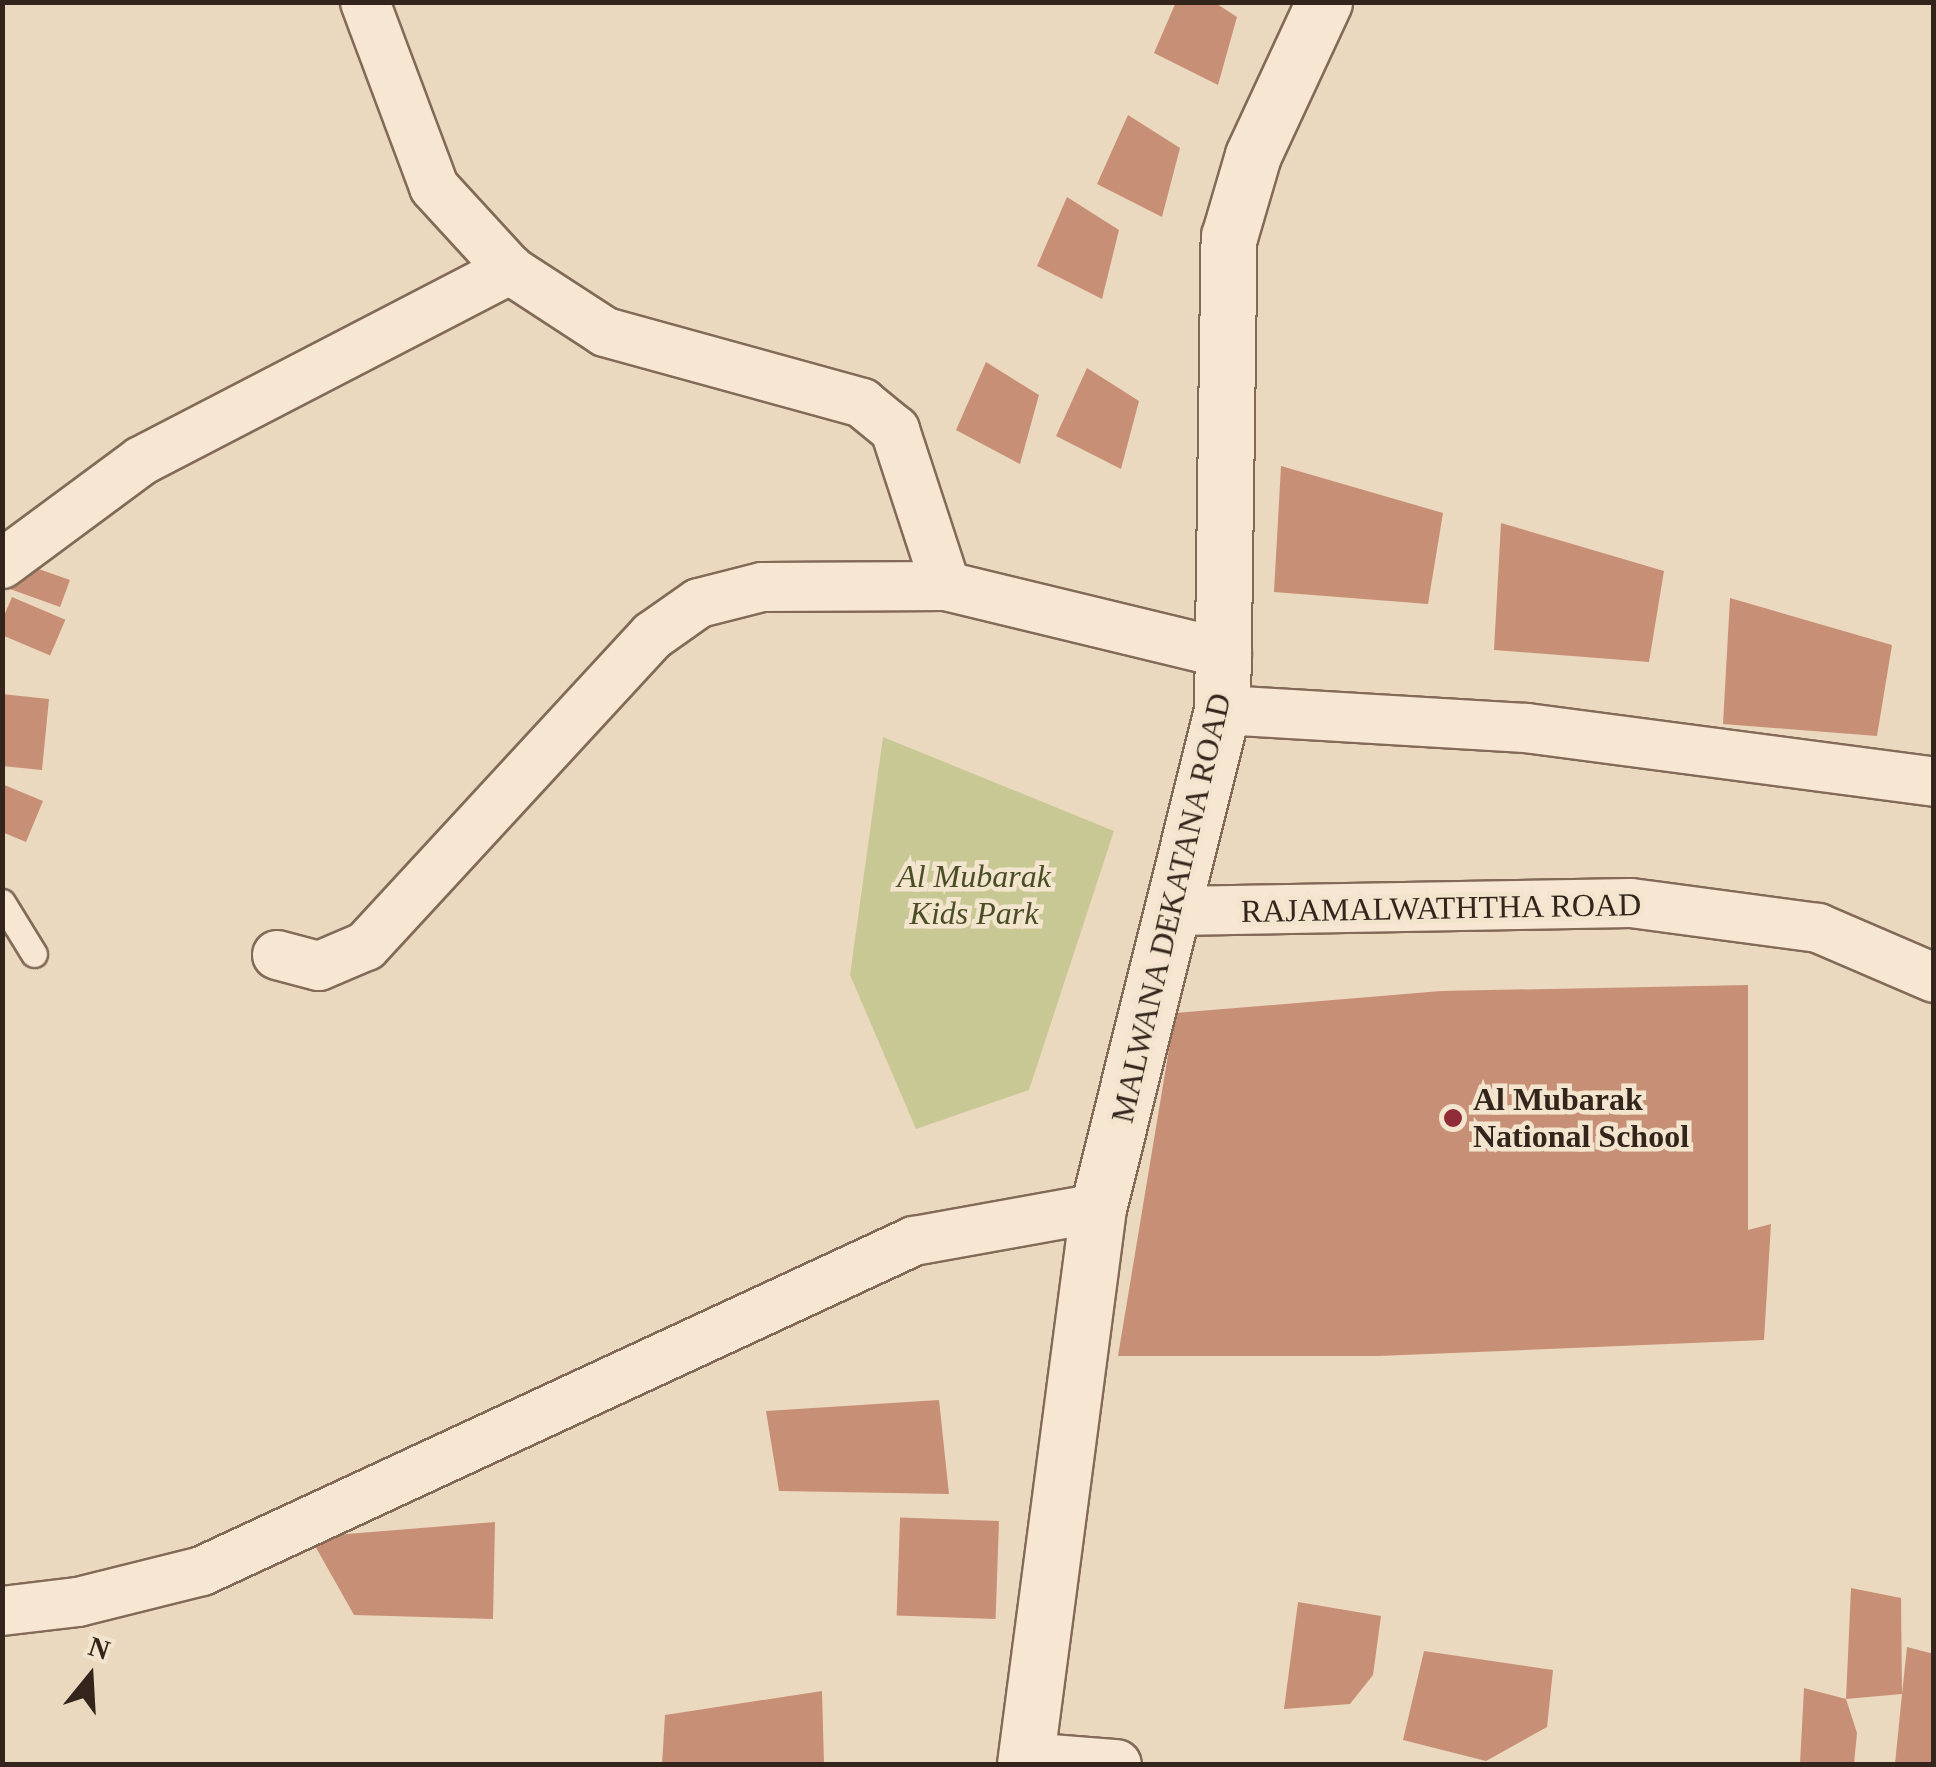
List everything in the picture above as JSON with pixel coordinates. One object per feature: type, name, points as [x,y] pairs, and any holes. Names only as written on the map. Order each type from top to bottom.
[{"type":"main road","name":"MALWANA DEKATANA ROAD","points":[[1025,1761],[1098,1208],[1176,911],[1222,710],[1228,654],[1229,237],[1254,155],[1324,2]]},
{"type":"street","points":[[364,2],[434,187],[510,270],[605,332],[862,402],[895,430],[946,586]]},
{"type":"street","points":[[2,564],[141,461],[510,270]]},
{"type":"street","points":[[278,955],[319,966],[366,946],[652,636],[699,603],[762,587],[946,586],[1228,654]]},
{"type":"street","points":[[1222,710],[1526,728],[1934,782]]},
{"type":"street","name":"RAJAMALWATHTHA ROAD","points":[[1176,911],[1631,902],[1818,928],[1934,978]]},
{"type":"street","points":[[2,1611],[78,1602],[202,1571],[914,1241],[1098,1208]]},
{"type":"street","points":[[1025,1761],[1117,1764]]},
{"type":"lane","points":[[2,902],[34,954]]},
{"type":"green space","name":"Al Mubarak Kids Park","points":[[883,737],[1114,831],[1029,1090],[916,1129],[850,975]]},
{"type":"building","points":[[1176,2],[1214,2],[1237,17],[1218,85],[1154,53]]},
{"type":"building","points":[[1128,115],[1180,148],[1162,217],[1097,184]]},
{"type":"building","points":[[1067,197],[1119,230],[1102,299],[1037,266]]},
{"type":"building","points":[[986,362],[1039,395],[1020,464],[956,430]]},
{"type":"building","points":[[1087,368],[1139,401],[1121,469],[1056,436]]},
{"type":"building","points":[[1281,466],[1443,513],[1428,604],[1274,592]]},
{"type":"building","points":[[1501,523],[1664,571],[1649,662],[1494,650]]},
{"type":"building","points":[[33,567],[70,580],[60,607],[10,589]]},
{"type":"building","points":[[12,597],[65,620],[50,656],[2,635],[2,621]]},
{"type":"building","points":[[1730,598],[1892,645],[1877,736],[1723,724]]},
{"type":"building","points":[[2,694],[49,699],[42,770],[2,766]]},
{"type":"building","points":[[2,784],[43,801],[26,842],[2,832]]},
{"type":"building","name":"Al Mubarak National School","points":[[1748,985],[1748,1230],[1771,1224],[1764,1340],[1379,1356],[1118,1356],[1175,1013],[1441,991]]},
{"type":"building","points":[[939,1400],[949,1494],[779,1491],[766,1411]]},
{"type":"building","points":[[900,1518],[999,1521],[996,1619],[897,1615]]},
{"type":"building","points":[[495,1522],[493,1619],[354,1615],[310,1537]]},
{"type":"building","points":[[1851,1588],[1901,1598],[1902,1694],[1846,1699]]},
{"type":"building","points":[[1298,1602],[1381,1616],[1373,1675],[1350,1704],[1284,1709]]},
{"type":"building","points":[[1907,1647],[1934,1654],[1934,1764],[1895,1764]]},
{"type":"building","points":[[1424,1651],[1553,1670],[1547,1727],[1486,1761],[1403,1740]]},
{"type":"building","points":[[1804,1688],[1846,1699],[1857,1733],[1854,1764],[1800,1764]]},
{"type":"building","points":[[822,1691],[824,1764],[662,1764],[665,1715]]},
{"type":"place","name":"Al Mubarak National School","points":[[1453,1118]]}]
